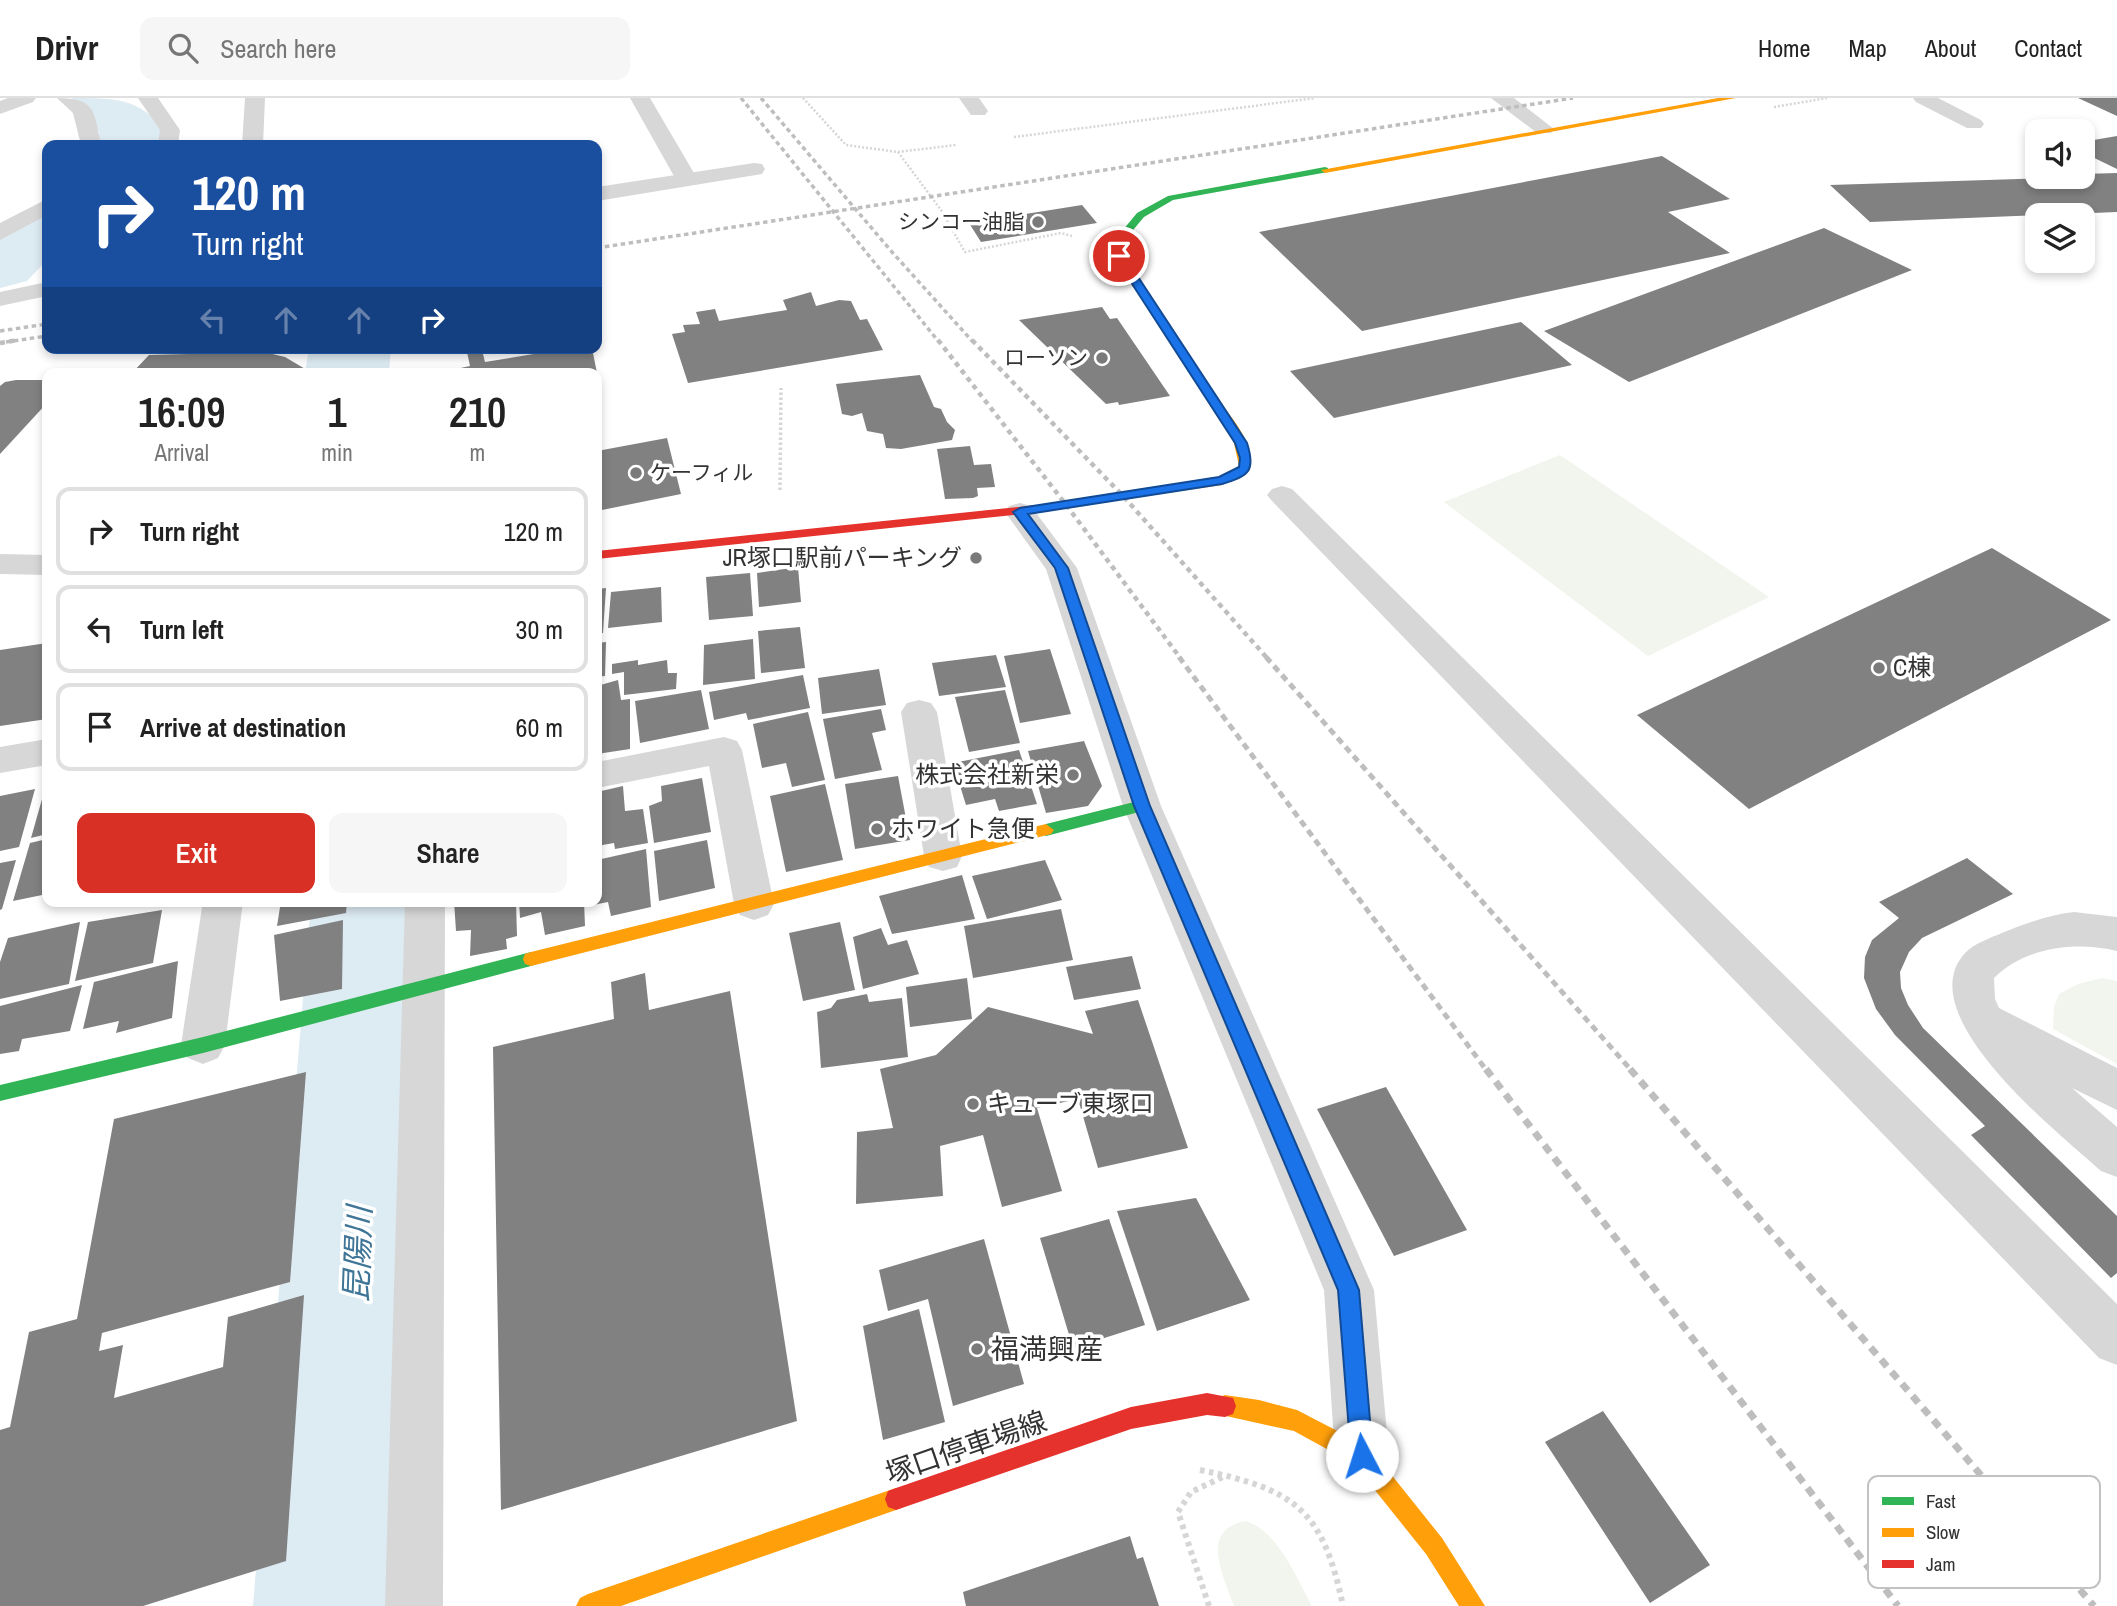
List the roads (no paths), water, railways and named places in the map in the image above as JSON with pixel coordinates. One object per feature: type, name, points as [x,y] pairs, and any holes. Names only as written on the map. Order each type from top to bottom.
[{"type":"street","points":[[0,108],[26,98]]},
{"type":"street","points":[[67,98],[83,111],[90,140]]},
{"type":"street","points":[[148,98],[170,130],[169,140]]},
{"type":"street","points":[[253,140],[256,98]]},
{"type":"street","points":[[640,98],[687,180]]},
{"type":"street","points":[[1501,98],[1544,129]]},
{"type":"street","points":[[602,554],[1020,512],[1222,481],[1245,468],[1246,458],[1241,443],[1119,256],[1118,242],[1141,212],[1165,199],[1182,195],[1544,129],[1732,98]]},
{"type":"street","points":[[1923,98],[1974,124]]},
{"type":"street","points":[[602,193],[754,169]]},
{"type":"street","points":[[0,233],[42,209]]},
{"type":"street","points":[[0,299],[42,290]]},
{"type":"street","points":[[1282,495],[2117,1340]]},
{"type":"street","points":[[1020,512],[1061,568],[1142,806],[1349,1290],[1362,1456],[1434,1546],[1473,1606]]},
{"type":"street","points":[[0,564],[42,565]]},
{"type":"street","points":[[919,712],[943,856]]},
{"type":"street","points":[[602,774],[724,750],[754,904]]},
{"type":"street","points":[[0,760],[42,753]]},
{"type":"street","points":[[0,1093],[203,1045],[413,988],[1142,806]]},
{"type":"street","points":[[203,1045],[222,907]]},
{"type":"street","points":[[415,1606],[413,988],[424,907]]},
{"type":"street","points":[[2117,934],[2101,929],[2071,928],[2046,932],[1985,959],[1973,977],[1974,998],[1979,1016],[1989,1033],[2011,1058],[2117,1156]]},
{"type":"street","points":[[1979,1016],[2117,1090]]},
{"type":"street","name":"塚口停車場線","points":[[588,1606],[1131,1418],[1207,1404],[1259,1411],[1297,1421],[1362,1456]]},
{"type":"waterway","name":"昆陽川","points":[[103,98],[111,110],[132,128],[130,140]]},
{"type":"waterway","points":[[0,265],[23,243],[42,230]]},
{"type":"waterway","name":"昆陽川","points":[[348,368],[349,354]]},
{"type":"waterway","name":"昆陽川","points":[[343,1606],[373,907]]},
{"type":"railway","points":[[741,98],[833,212]]},
{"type":"railway","points":[[761,98],[855,208]]},
{"type":"railway","points":[[855,208],[1573,98]]},
{"type":"railway","points":[[833,212],[855,208]]},
{"type":"railway","points":[[855,208],[973,342]]},
{"type":"railway","points":[[602,247],[833,212]]},
{"type":"railway","points":[[833,212],[939,342]]},
{"type":"railway","points":[[0,331],[42,325]]},
{"type":"railway","points":[[6,342],[42,337]]},
{"type":"railway","points":[[6,342],[18,340]]},
{"type":"railway","points":[[938,340],[1181,659]]},
{"type":"railway","points":[[972,340],[1124,497],[1268,659]]},
{"type":"railway","points":[[0,343],[6,342]]},
{"type":"railway","points":[[1179,657],[1487,1071]]},
{"type":"railway","points":[[1266,657],[1632,1071]]},
{"type":"railway","points":[[1486,1069],[1868,1567]]},
{"type":"railway","points":[[1630,1069],[1982,1476]]},
{"type":"railway","points":[[1884,1588],[1898,1606]]},
{"type":"railway","points":[[2078,1588],[2094,1606]]},
{"type":"place","name":"シンコー油脂","points":[[1038,222]]},
{"type":"place","name":"ローソン","points":[[1102,358]]},
{"type":"place","name":"ケーフィル","points":[[636,473]]},
{"type":"place","name":"JR塚口駅前パーキング","points":[[976,558]]},
{"type":"place","name":"C棟","points":[[1879,668]]},
{"type":"place","name":"株式会社新栄","points":[[1073,775]]},
{"type":"place","name":"ホワイト急便","points":[[877,829]]},
{"type":"place","name":"キューブ東塚口","points":[[973,1104]]},
{"type":"place","name":"福満興産","points":[[977,1349]]}]
